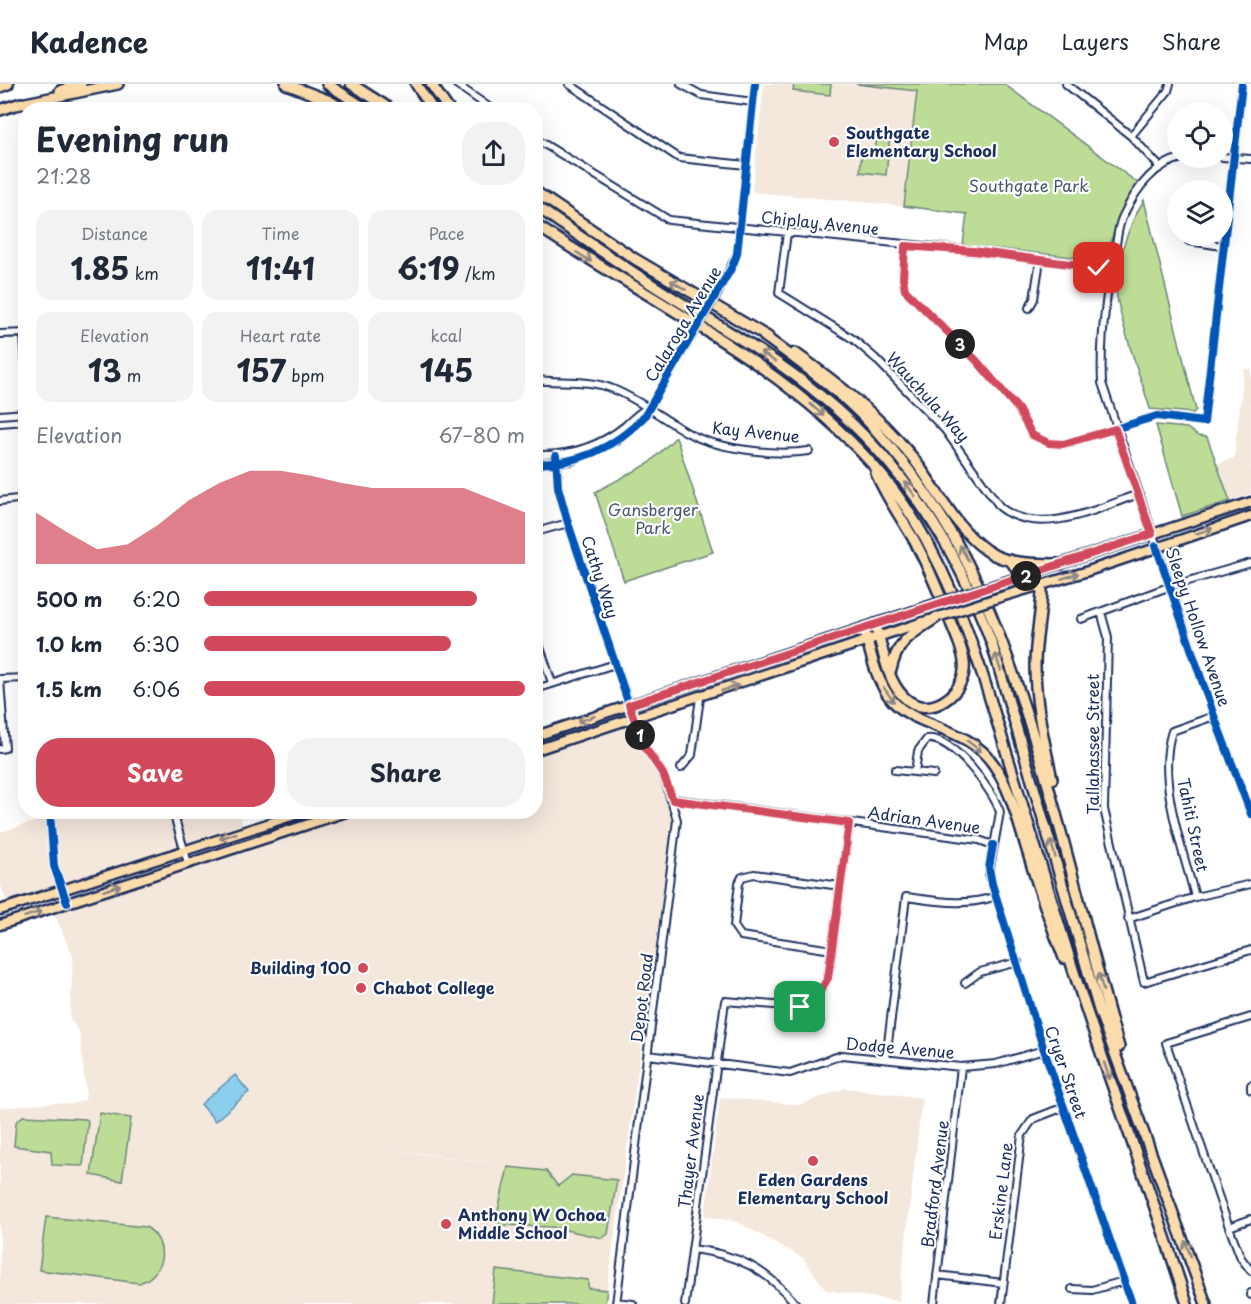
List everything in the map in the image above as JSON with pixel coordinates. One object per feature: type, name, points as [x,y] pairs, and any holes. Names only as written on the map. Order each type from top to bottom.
[{"type":"highway","points":[[0,87],[8,84]]},
{"type":"highway","points":[[25,102],[81,84]]},
{"type":"highway","points":[[31,102],[118,84]]},
{"type":"highway","points":[[286,84],[327,102]]},
{"type":"highway","points":[[327,84],[355,102]]},
{"type":"highway","points":[[351,84],[379,102]]},
{"type":"highway","points":[[416,84],[428,102]]},
{"type":"highway","points":[[431,84],[443,102]]},
{"type":"highway","points":[[0,110],[16,105]]},
{"type":"highway","points":[[543,197],[635,260],[764,336],[787,347],[825,374],[885,426],[933,483],[974,541],[995,555],[1010,560],[1061,564]]},
{"type":"highway","points":[[543,211],[648,282],[771,358],[803,381],[871,443],[928,515],[967,583],[992,644],[1099,1010],[1206,1304]]},
{"type":"highway","points":[[543,229],[771,374],[817,410],[873,465],[928,541],[952,588],[971,636],[1088,1016],[1186,1304]]},
{"type":"highway","points":[[764,336],[871,424],[915,476],[945,520],[972,569],[996,622],[1061,825]]},
{"type":"highway","points":[[873,465],[884,494],[914,540],[938,587],[964,660],[964,674],[959,688],[950,698],[936,704],[908,701],[898,690],[890,672],[876,624]]},
{"type":"highway","points":[[1010,560],[1023,577],[1039,586],[1042,602],[1035,664],[1038,713],[1061,825],[1108,1009],[1140,1119]]},
{"type":"highway","points":[[890,672],[898,646],[907,637],[939,617]]},
{"type":"highway","points":[[864,628],[884,688],[893,702],[905,711],[974,744],[994,765],[1017,817],[1047,917],[1088,1016]]},
{"type":"main road","points":[[543,734],[1251,502]]},
{"type":"main road","points":[[543,748],[1251,516]]},
{"type":"main road","points":[[0,910],[282,819]]},
{"type":"main road","points":[[0,925],[324,819]]},
{"type":"street","points":[[456,84],[482,102]]},
{"type":"street","points":[[569,84],[679,158],[746,165]]},
{"type":"street","points":[[681,84],[701,95],[753,102]]},
{"type":"street","name":"Calaroga Avenue","points":[[543,464],[557,464],[591,455],[617,441],[644,417],[718,293],[732,267],[740,228],[755,84]]},
{"type":"street","points":[[1066,84],[1131,136],[1159,166]]},
{"type":"street","points":[[1131,136],[1168,91],[1170,84]]},
{"type":"street","points":[[1242,84],[1233,157],[1251,159]]},
{"type":"street","name":"Chiplay Avenue","points":[[543,143],[660,217],[1111,269]]},
{"type":"street","name":"Sleepy Hollow Avenue","points":[[1167,163],[1159,166],[1138,190],[1122,219],[1111,269],[1100,357],[1102,383],[1115,429],[1214,716],[1251,814]]},
{"type":"street","name":"Wauchula Way","points":[[787,233],[779,292],[853,339],[875,358],[945,430],[999,507],[1018,519],[1054,521],[1138,494]]},
{"type":"street","points":[[905,246],[903,278],[905,290],[990,376],[1018,409],[1032,435],[1057,445],[1157,416],[1204,422],[1222,246]]},
{"type":"street","points":[[1029,308],[1034,298],[1040,260]]},
{"type":"street","points":[[0,334],[18,333]]},
{"type":"street","name":"Kay Avenue","points":[[543,380],[600,384],[648,407],[688,433],[718,445],[795,453],[809,451]]},
{"type":"street","name":"Calaroga Avenue","points":[[543,455],[556,456],[589,447],[613,434],[648,407]]},
{"type":"street","points":[[0,415],[18,414]]},
{"type":"street","points":[[0,423],[18,422]]},
{"type":"street","name":"Cathy Way","points":[[556,456],[558,487],[568,523],[629,705]]},
{"type":"street","points":[[0,501],[18,499]]},
{"type":"street","points":[[543,530],[568,523]]},
{"type":"street","points":[[1081,619],[1171,586],[1251,563]]},
{"type":"street","name":"Tallahassee Street","points":[[1101,612],[1108,637],[1104,809],[1144,982],[1230,954],[1251,950]]},
{"type":"street","points":[[543,656],[552,683]]},
{"type":"street","points":[[543,686],[615,664]]},
{"type":"street","points":[[2,748],[0,679],[18,678]]},
{"type":"street","points":[[681,768],[692,755],[700,698]]},
{"type":"street","name":"Depot Road","points":[[616,1303],[677,820],[673,800],[663,774],[644,746],[629,705]]},
{"type":"street","name":"Tahiti Street","points":[[1196,897],[1168,787],[1169,740],[1172,731],[1214,716]]},
{"type":"street","name":"Cryer Street","points":[[915,772],[918,751],[927,740],[938,741],[955,752],[976,773],[998,805],[1000,812],[989,868],[996,896],[1044,1050],[1132,1304]]},
{"type":"street","points":[[895,770],[934,774]]},
{"type":"street","name":"Adrian Avenue","points":[[673,800],[979,840],[993,845]]},
{"type":"street","points":[[50,819],[52,857],[67,903]]},
{"type":"street","points":[[175,819],[188,863]]},
{"type":"street","points":[[840,886],[754,874],[742,877],[735,926],[741,936],[832,950],[849,823]]},
{"type":"street","points":[[1128,919],[1196,897],[1251,884]]},
{"type":"street","points":[[886,1059],[906,897],[957,903],[979,902],[996,896]]},
{"type":"street","name":"Thayer Avenue","points":[[685,1304],[725,1001],[786,1008],[807,1004],[821,991],[828,978],[832,950]]},
{"type":"street","points":[[965,983],[980,972],[1018,962]]},
{"type":"street","points":[[1251,1017],[1166,1043],[1229,1227],[1241,1258],[1251,1271]]},
{"type":"street","name":"Dodge Avenue","points":[[648,1055],[790,1073],[842,1055],[961,1066],[996,1064],[1044,1050]]},
{"type":"street","name":"Bradford Avenue","points":[[934,1304],[961,1066]]},
{"type":"street","points":[[1251,1085],[1251,1090]]},
{"type":"street","name":"Erskine Lane","points":[[1001,1304],[1022,1135],[1033,1119],[1064,1107]]},
{"type":"street","points":[[1229,1227],[1251,1219]]},
{"type":"street","points":[[692,1249],[733,1256],[772,1279],[796,1304]]},
{"type":"street","points":[[937,1275],[1003,1283]]},
{"type":"street","points":[[1072,1289],[1092,1290],[1124,1281]]},
{"type":"street","points":[[616,1303],[633,1304]]},
{"type":"shaded area","name":"Southgate Elementary School","points":[[764,84],[856,84],[917,91],[904,206],[752,192]]},
{"type":"shaded area","points":[[1251,368],[1251,494],[1230,501],[1217,464],[1234,458],[1244,370]]},
{"type":"shaded area","name":"Chabot College","points":[[634,717],[644,746],[663,774],[673,799],[675,845],[664,885],[607,1290],[588,1288],[588,1281],[496,1270],[492,1304],[0,1304],[0,1108],[53,1103],[73,1104],[85,1100],[86,1093],[80,1034],[70,1019],[73,956],[54,913],[337,819],[543,819],[543,752],[621,726]],"holes":[[[380,1149],[426,1154],[548,1170]]]},
{"type":"shaded area","points":[[44,819],[241,819],[243,826],[7,903],[0,883],[0,832]]},
{"type":"shaded area","name":"Eden Gardens Elementary School","points":[[846,1088],[922,1098],[899,1301],[826,1290],[803,1258],[738,1222],[705,1216],[720,1097],[799,1105]]},
{"type":"green space","points":[[794,84],[831,84],[830,95],[793,91]]},
{"type":"green space","name":"Southgate Park","points":[[856,84],[1004,84],[1139,184],[1123,208],[1105,256],[1091,259],[963,245],[967,214],[904,206],[917,91]]},
{"type":"green space","points":[[877,134],[890,135],[886,175],[860,172],[862,152],[875,153]]},
{"type":"green space","points":[[1144,200],[1196,410],[1193,413],[1150,409],[1127,339],[1117,297],[1117,273],[1123,247]]},
{"type":"green space","points":[[1156,425],[1187,428],[1198,436],[1207,437],[1230,501],[1182,516]]},
{"type":"green space","name":"Gansberger Park","points":[[676,437],[713,552],[624,581],[595,492],[648,464]]},
{"type":"green space","points":[[100,1113],[131,1118],[122,1181],[91,1175]]},
{"type":"green space","points":[[23,1116],[86,1119],[88,1121],[83,1166],[52,1165],[51,1151],[14,1146],[16,1122]]},
{"type":"green space","points":[[508,1167],[546,1171],[558,1186],[572,1175],[617,1180],[608,1234],[602,1238],[552,1227],[501,1225],[496,1219]]},
{"type":"green space","points":[[46,1217],[146,1227],[159,1241],[161,1258],[159,1266],[148,1279],[139,1283],[39,1270]]},
{"type":"green space","points":[[496,1270],[588,1280],[588,1288],[607,1290],[605,1304],[492,1304]]},
{"type":"water","points":[[235,1075],[249,1092],[215,1121],[201,1104]]},
{"type":"cycle path","points":[[543,464],[567,461],[595,452],[621,437],[644,417],[732,267],[737,254],[755,84]]},
{"type":"cycle path","points":[[905,246],[902,278],[905,290],[976,360],[1018,409],[1032,435],[1049,443],[1063,445],[1157,416],[1204,422],[1242,84]]},
{"type":"cycle path","points":[[556,456],[558,487],[568,523],[629,705]]},
{"type":"cycle path","points":[[1156,546],[1214,716],[1251,814]]},
{"type":"cycle path","points":[[51,819],[54,866],[67,903]]},
{"type":"cycle path","points":[[993,845],[989,868],[992,884],[1044,1050],[1132,1304]]},
{"type":"place","name":"Southgate Elementary School","points":[[834,142]]},
{"type":"place","name":"Building 100","points":[[363,968]]},
{"type":"place","name":"Chabot College","points":[[361,988]]},
{"type":"place","name":"Eden Gardens Elementary School","points":[[813,1161]]},
{"type":"place","name":"Anthony W Ochoa Middle School","points":[[446,1224]]},
{"type":"route","points":[[800,1007],[816,998],[828,978],[849,823],[673,800],[663,774],[644,746],[629,705],[1152,534],[1115,429],[1057,445],[1037,439],[1028,430],[1018,409],[976,360],[905,290],[903,278],[905,246],[973,251],[1099,268]]}]
